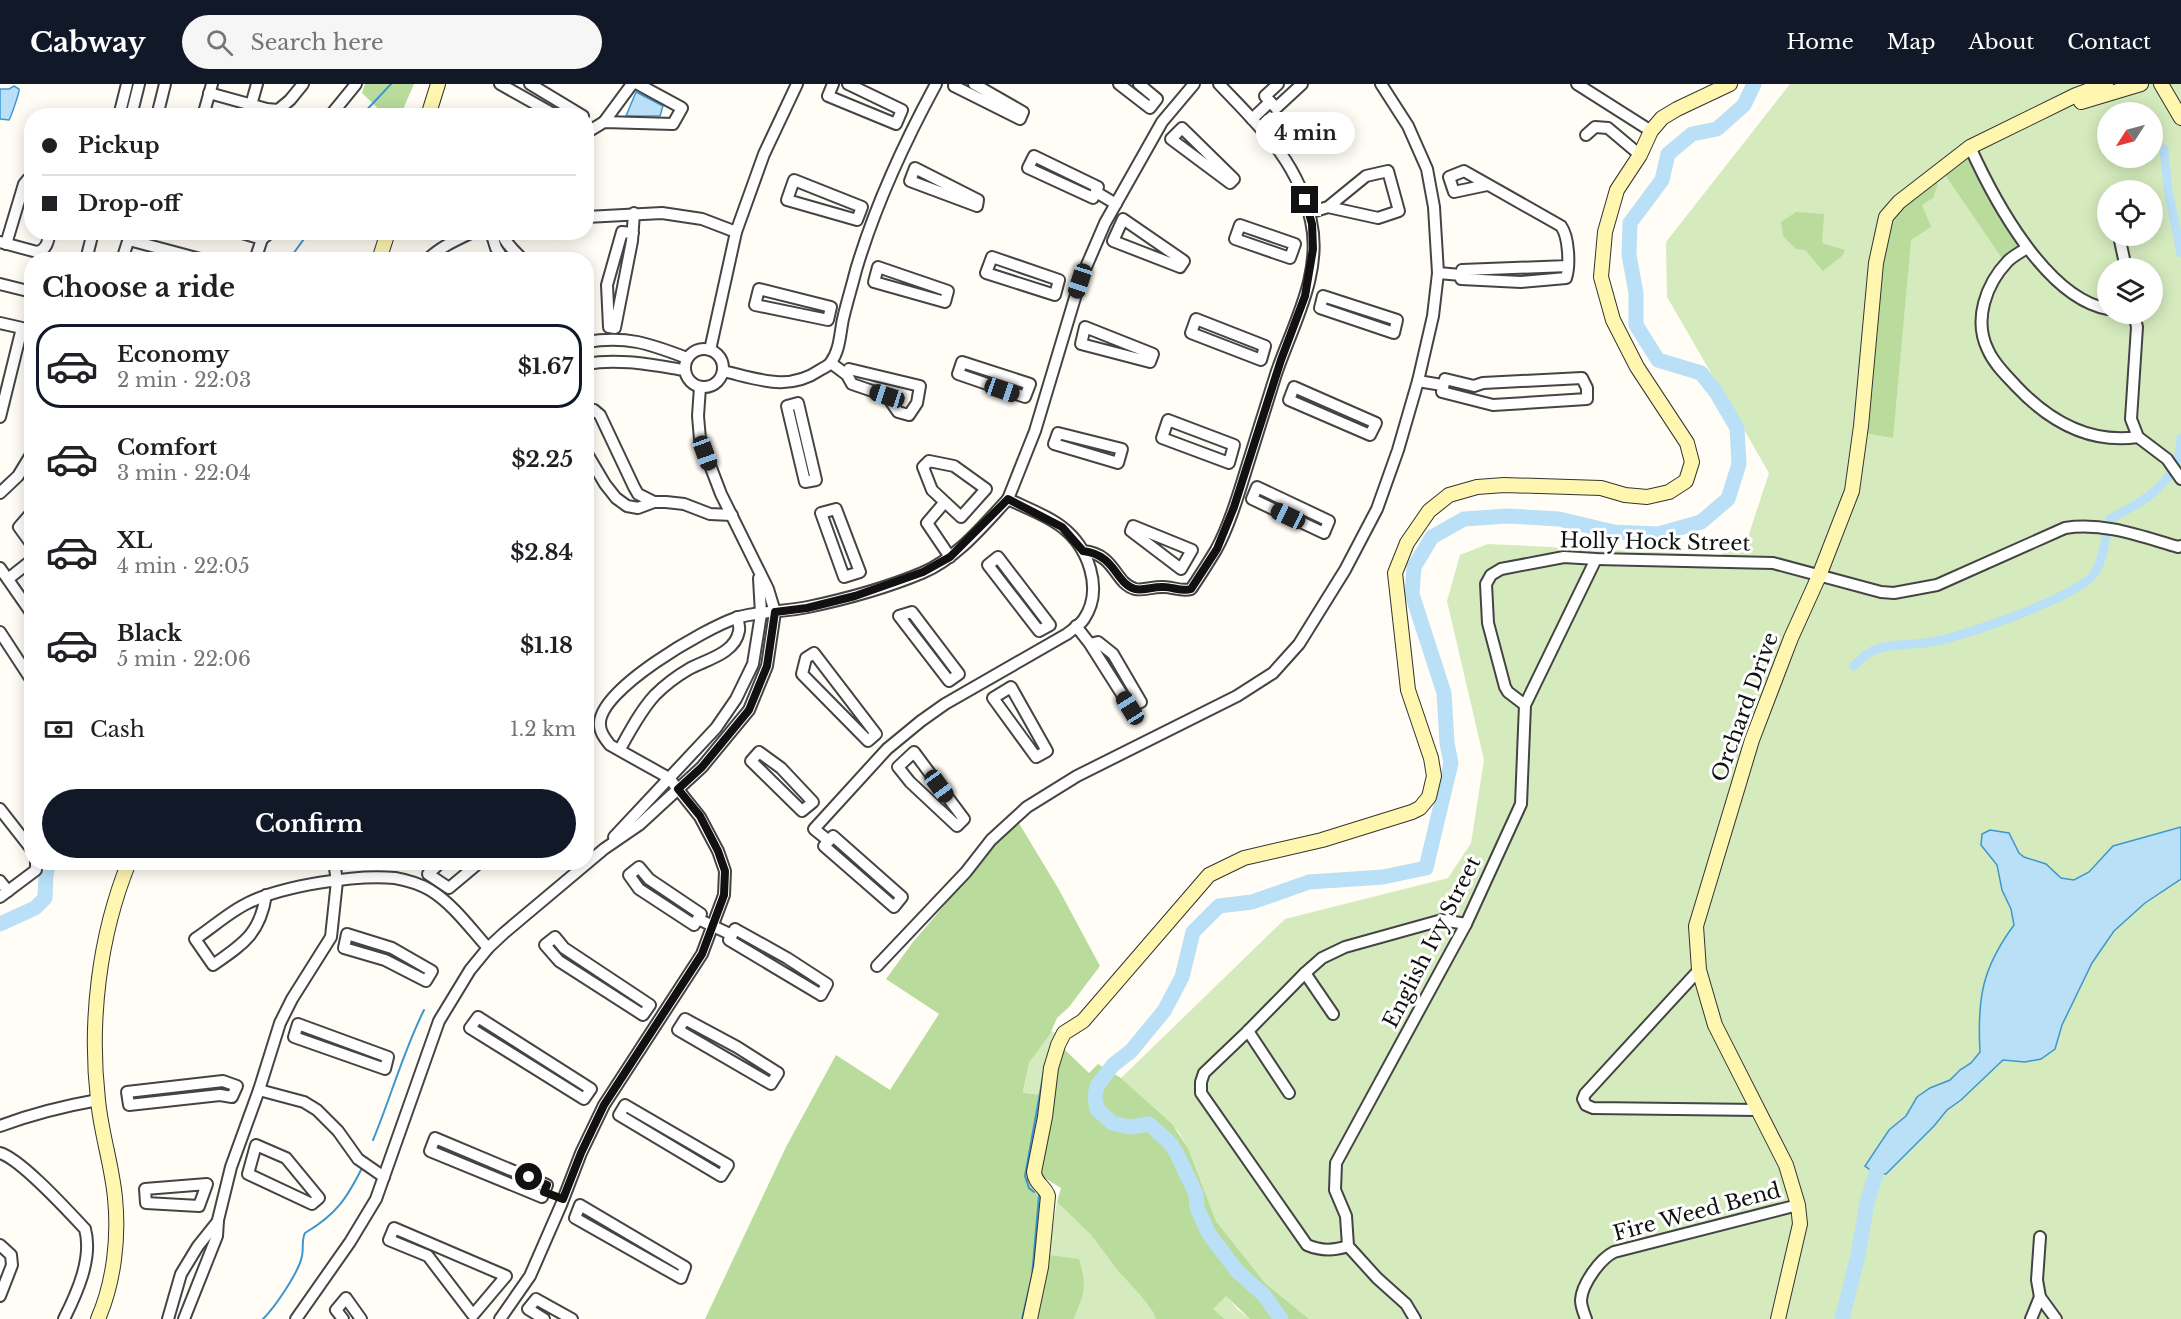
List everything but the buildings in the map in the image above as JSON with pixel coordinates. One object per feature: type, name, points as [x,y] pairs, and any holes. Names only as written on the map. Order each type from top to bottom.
[{"type":"street","points":[[120,108],[127,84]]},
{"type":"street","points":[[133,108],[139,84]]},
{"type":"street","points":[[159,108],[165,84]]},
{"type":"street","points":[[251,105],[257,84]]},
{"type":"street","points":[[280,108],[303,84]]},
{"type":"street","points":[[336,108],[356,84]]},
{"type":"street","points":[[430,108],[438,84]]},
{"type":"street","points":[[500,84],[543,108]]},
{"type":"street","points":[[530,84],[570,108]]},
{"type":"street","points":[[594,127],[604,122],[632,84]]},
{"type":"street","points":[[604,122],[673,124],[682,108],[638,84]]},
{"type":"street","points":[[710,350],[736,232],[764,154],[797,84]]},
{"type":"street","points":[[833,84],[828,96],[896,124],[902,110],[848,84]]},
{"type":"street","points":[[723,371],[791,383],[809,378],[831,363],[840,343],[843,318],[856,269],[875,218],[915,123],[936,84]]},
{"type":"street","points":[[955,84],[954,86],[1020,119],[1023,112],[974,84]]},
{"type":"street","points":[[1119,84],[1150,108],[1156,99],[1139,84]]},
{"type":"street","points":[[490,1297],[503,1316],[530,1276],[581,1153],[605,1103],[702,954],[724,895],[725,871],[718,851],[700,816],[669,778],[651,770],[610,745],[599,724],[604,708],[658,659],[709,629],[737,617],[807,608],[860,594],[923,572],[950,557],[1008,499],[1035,431],[1076,295],[1106,223],[1164,119],[1194,84]]},
{"type":"street","points":[[1083,551],[1095,552],[1104,557],[1130,586],[1136,589],[1158,586],[1185,591],[1191,589],[1217,549],[1240,489],[1281,360],[1305,296],[1313,258],[1312,224],[1301,187],[1288,162],[1219,84]]},
{"type":"street","points":[[1278,84],[1265,96],[1276,108],[1302,84]]},
{"type":"street","points":[[877,966],[966,872],[992,840],[1028,807],[1077,776],[1237,696],[1273,673],[1299,644],[1345,570],[1377,509],[1398,450],[1418,381],[1433,316],[1438,273],[1434,207],[1427,169],[1408,126],[1381,84]]},
{"type":"street","points":[[1577,84],[1651,130]]},
{"type":"street","points":[[1030,1319],[1041,1267],[1047,1196],[1036,1181],[1034,1172],[1051,1068],[1064,1033],[1083,1021],[1209,875],[1244,858],[1322,840],[1412,812],[1420,808],[1429,797],[1434,776],[1431,758],[1408,690],[1395,573],[1407,543],[1429,511],[1449,495],[1477,487],[1504,485],[1600,488],[1625,495],[1647,497],[1668,492],[1686,481],[1692,462],[1687,442],[1632,358],[1612,320],[1601,277],[1605,231],[1617,190],[1640,155],[1651,130],[1662,118],[1677,109],[1730,84]]},
{"type":"street","name":"Orchard Drive","points":[[1778,1319],[1800,1224],[1798,1205],[1786,1165],[1715,1025],[1699,970],[1696,926],[1749,751],[1791,638],[1819,576],[1852,491],[1861,426],[1876,263],[1886,218],[1899,202],[1976,144],[2076,95],[2106,84]]},
{"type":"street","name":"Orchard Drive","points":[[1976,144],[2080,102],[2141,84]]},
{"type":"street","points":[[2161,84],[2181,118]]},
{"type":"street","points":[[205,108],[210,89],[261,108]]},
{"type":"street","points":[[1252,119],[1270,102]]},
{"type":"street","points":[[1154,104],[1176,133]]},
{"type":"street","points":[[900,118],[915,123]]},
{"type":"street","points":[[1586,135],[1595,127],[1608,128],[1640,155]]},
{"type":"street","points":[[1182,128],[1234,179],[1230,183],[1171,139],[1176,133],[1182,128]]},
{"type":"street","points":[[1976,144],[2005,212],[2027,248],[2074,295],[2097,307]]},
{"type":"street","points":[[1034,156],[1098,187],[1096,192],[1093,198],[1028,168],[1034,156]]},
{"type":"street","points":[[896,167],[912,174]]},
{"type":"street","points":[[915,168],[926,173],[978,200],[977,206],[910,181],[912,174],[915,168]]},
{"type":"street","points":[[1309,213],[1328,207],[1366,176],[1388,171],[1399,211],[1378,218],[1328,207]]},
{"type":"street","points":[[1438,273],[1461,275],[1461,279],[1521,282],[1566,278],[1568,266],[1565,232],[1561,226],[1464,171],[1449,177],[1454,192],[1487,185]]},
{"type":"street","points":[[794,180],[862,207],[859,214],[857,220],[787,200],[794,180]]},
{"type":"street","points":[[24,184],[3,243],[37,252],[43,251],[48,240]]},
{"type":"street","points":[[1431,190],[1451,185]]},
{"type":"street","points":[[1096,192],[1116,204]]},
{"type":"street","points":[[633,233],[622,232],[607,285],[609,327],[615,328],[633,233],[634,213]]},
{"type":"street","points":[[594,216],[662,213],[702,219],[736,232]]},
{"type":"street","points":[[859,214],[875,218]]},
{"type":"street","points":[[1124,219],[1184,261],[1180,267],[1113,241],[1118,231],[1124,219]]},
{"type":"street","points":[[1106,223],[1118,231]]},
{"type":"street","points":[[1240,225],[1295,244],[1292,252],[1290,258],[1235,239],[1240,225]]},
{"type":"street","points":[[142,240],[179,252]]},
{"type":"street","points":[[435,252],[454,240]]},
{"type":"street","points":[[502,240],[515,252]]},
{"type":"street","points":[[2027,248],[2008,261],[1987,293],[1981,319],[1987,349],[1996,363],[2025,395],[2068,426],[2093,436],[2118,440],[2139,437]]},
{"type":"street","points":[[1292,252],[1313,258]]},
{"type":"street","points":[[992,257],[1059,280],[1058,287],[1054,295],[986,273],[992,257]]},
{"type":"street","points":[[878,267],[948,291],[945,302],[874,282],[876,274],[878,267]]},
{"type":"street","points":[[856,269],[876,274]]},
{"type":"street","points":[[0,284],[24,290]]},
{"type":"street","points":[[1058,287],[1076,295]]},
{"type":"street","points":[[759,289],[831,307],[829,314],[828,320],[755,305],[759,289]]},
{"type":"street","points":[[1305,296],[1321,303]]},
{"type":"street","points":[[1323,296],[1397,320],[1394,333],[1320,308],[1321,303],[1323,296]]},
{"type":"street","points":[[829,314],[843,318]]},
{"type":"street","points":[[1196,319],[1266,346],[1263,353],[1261,360],[1191,333],[1196,319]]},
{"type":"street","points":[[0,322],[22,328],[0,417]]},
{"type":"street","points":[[2136,324],[2131,418],[2139,437],[2167,459],[2181,479]]},
{"type":"street","points":[[1085,327],[1153,354],[1150,362],[1080,344],[1083,336],[1085,327]]},
{"type":"street","points":[[1066,329],[1083,336]]},
{"type":"street","points":[[594,341],[624,338],[657,346],[687,358]]},
{"type":"street","points":[[696,350],[710,350],[720,358],[723,371],[717,382],[706,388],[700,387],[689,381],[684,370],[687,358],[696,350]]},
{"type":"street","points":[[1263,353],[1281,360]]},
{"type":"street","points":[[594,363],[619,362],[684,370]]},
{"type":"street","points":[[962,362],[1030,384],[1027,390],[1025,397],[958,374],[962,362]]},
{"type":"street","points":[[831,363],[847,375],[852,384],[887,396],[897,412],[909,415],[917,403],[920,386],[849,369],[847,375]]},
{"type":"street","points":[[1582,378],[1587,388],[1587,399],[1493,405],[1442,392],[1442,385],[1445,379],[1474,386],[1482,383],[1582,378]]},
{"type":"street","points":[[1418,381],[1442,385]]},
{"type":"street","points":[[791,383],[792,405]]},
{"type":"street","points":[[594,858],[639,825],[702,767],[749,710],[767,666],[775,612],[756,561],[721,494],[700,438],[698,417],[700,387]]},
{"type":"street","points":[[1272,387],[1291,394]]},
{"type":"street","points":[[1294,387],[1376,423],[1370,435],[1289,400],[1291,394],[1294,387]]},
{"type":"street","points":[[1027,390],[1045,394]]},
{"type":"street","points":[[798,404],[816,480],[805,482],[787,406],[792,405],[798,404]]},
{"type":"street","points":[[594,410],[600,415],[638,494],[654,502],[684,504],[710,514],[732,515]]},
{"type":"street","points":[[1168,420],[1234,445],[1231,454],[1228,463],[1162,438],[1168,420]]},
{"type":"street","points":[[1035,431],[1056,438]]},
{"type":"street","points":[[1058,433],[1122,449],[1118,463],[1054,444],[1056,438],[1058,433]]},
{"type":"street","points":[[1231,454],[1249,460]]},
{"type":"street","points":[[929,461],[954,466],[986,489],[961,517],[944,503],[933,490],[923,466],[929,461]]},
{"type":"street","points":[[594,465],[616,498],[627,506],[638,508],[654,502]]},
{"type":"street","points":[[0,493],[18,476],[24,466]]},
{"type":"street","points":[[1257,487],[1329,521],[1324,532],[1252,499],[1254,494],[1257,487]]},
{"type":"street","points":[[1240,489],[1254,494]]},
{"type":"street","points":[[829,841],[814,829],[890,747],[945,704],[1053,642],[1084,619],[1093,595],[1092,575],[1083,551],[1062,527],[1008,499]]},
{"type":"street","points":[[944,503],[927,523],[950,557]]},
{"type":"street","points":[[836,509],[860,572],[850,575],[844,577],[821,513],[836,509]]},
{"type":"street","points":[[24,521],[19,526],[24,533]]},
{"type":"street","name":"Holly Hock Street","points":[[1525,705],[1505,687],[1488,623],[1486,584],[1491,575],[1501,569],[1564,556],[1596,559],[1773,563],[1881,592],[1894,593],[1937,585],[2065,528],[2085,525],[2115,529],[2180,547]]},
{"type":"street","points":[[1133,526],[1192,550],[1186,559],[1181,569],[1131,531],[1133,526]]},
{"type":"street","points":[[998,557],[1050,625],[1044,628],[1039,631],[988,565],[998,557]]},
{"type":"street","points":[[1186,559],[1204,568]]},
{"type":"street","name":"English Ivy Street","points":[[1348,1246],[1346,1216],[1335,1190],[1336,1163],[1466,924],[1521,804],[1525,705],[1596,559]]},
{"type":"street","points":[[604,849],[634,813],[716,728],[736,699],[753,664],[761,614],[761,587],[756,561]]},
{"type":"street","points":[[8,579],[24,566]]},
{"type":"street","points":[[0,568],[24,602]]},
{"type":"street","points":[[850,575],[860,594]]},
{"type":"street","points":[[912,612],[960,674],[954,677],[949,681],[899,616],[912,612]]},
{"type":"street","points":[[620,749],[634,724],[655,695],[681,674],[718,656],[730,647],[739,632],[737,617]]},
{"type":"street","points":[[1076,626],[1130,708],[1141,702],[1113,654],[1098,642],[1090,644]]},
{"type":"street","points":[[1044,628],[1053,642]]},
{"type":"street","points":[[0,632],[24,669]]},
{"type":"street","points":[[814,653],[876,734],[872,738],[868,741],[802,674],[806,658],[814,653]]},
{"type":"street","points":[[954,677],[967,691]]},
{"type":"street","points":[[990,677],[1001,693]]},
{"type":"street","points":[[1011,687],[1047,751],[1036,756],[993,698],[1001,693],[1011,687]]},
{"type":"street","points":[[872,738],[890,747],[906,760]]},
{"type":"street","points":[[759,752],[781,768],[813,802],[807,807],[802,812],[751,761],[759,752]]},
{"type":"street","points":[[914,752],[964,819],[957,826],[910,782],[898,766],[906,760],[914,752]]},
{"type":"street","points":[[807,807],[821,820]]},
{"type":"street","points":[[0,809],[24,840]]},
{"type":"street","points":[[833,836],[902,897],[894,907],[824,846],[829,841],[833,836]]},
{"type":"street","points":[[639,867],[649,879],[701,914],[698,919],[694,925],[639,889],[629,875],[639,867]]},
{"type":"street","points":[[0,881],[4,894],[36,870]]},
{"type":"street","points":[[98,1319],[112,1272],[116,1213],[98,1101],[95,1061],[96,1004],[104,949],[126,870]]},
{"type":"street","points":[[184,1319],[217,1236],[218,1220],[235,1156],[280,1023],[292,999],[331,937],[337,881],[335,870]]},
{"type":"street","points":[[432,870],[428,873],[449,888],[470,870]]},
{"type":"street","points":[[296,1319],[350,1242],[376,1200],[426,1051],[439,1021],[470,970],[488,948],[579,870]]},
{"type":"street","points":[[266,895],[263,912],[256,929],[237,948],[213,965],[195,939],[245,904],[266,895],[337,881],[373,877],[397,879],[430,890],[447,903],[488,948]]},
{"type":"street","points":[[430,890],[439,883]]},
{"type":"street","points":[[698,919],[732,934]]},
{"type":"street","points":[[1415,1319],[1406,1304],[1377,1278],[1348,1246],[1318,1250],[1307,1245],[1201,1093],[1201,1082],[1204,1073],[1322,958],[1345,947],[1442,920],[1466,924]]},
{"type":"street","points":[[735,929],[827,984],[821,994],[729,940],[732,934],[735,929]]},
{"type":"street","points":[[347,934],[392,948],[432,971],[426,981],[385,960],[344,948],[345,940],[347,934]]},
{"type":"street","points":[[331,937],[345,940]]},
{"type":"street","points":[[555,938],[564,948],[650,1005],[647,1009],[643,1015],[559,961],[545,945],[555,938]]},
{"type":"street","points":[[1699,970],[1585,1094],[1583,1100],[1586,1105],[1593,1108],[1758,1110]]},
{"type":"street","points":[[1305,973],[1334,1014]]},
{"type":"street","points":[[647,1009],[682,1024]]},
{"type":"street","points":[[478,1017],[591,1089],[587,1095],[584,1099],[470,1028],[478,1017]]},
{"type":"street","points":[[685,1019],[737,1047],[778,1073],[771,1083],[678,1030],[682,1024],[685,1019]]},
{"type":"street","points":[[280,1023],[295,1030]]},
{"type":"street","points":[[298,1024],[388,1057],[385,1070],[294,1037],[295,1030],[298,1024]]},
{"type":"street","points":[[1248,1031],[1289,1093]]},
{"type":"street","points":[[222,1081],[237,1086],[234,1092],[232,1097],[220,1095],[129,1105],[127,1092],[222,1081]]},
{"type":"street","points":[[259,1090],[304,1102],[317,1110],[338,1131],[358,1158],[384,1177]]},
{"type":"street","points":[[234,1092],[254,1101]]},
{"type":"street","points":[[587,1095],[622,1111]]},
{"type":"street","points":[[0,1126],[54,1109],[98,1101]]},
{"type":"street","points":[[625,1105],[728,1165],[722,1176],[619,1115],[622,1111],[625,1105]]},
{"type":"street","points":[[435,1138],[547,1185],[544,1192],[542,1197],[430,1151],[435,1138]]},
{"type":"street","points":[[256,1145],[286,1158],[319,1198],[312,1204],[248,1174],[252,1161],[256,1145]]},
{"type":"street","points":[[0,1153],[19,1165],[85,1228],[89,1241],[86,1260],[72,1304],[64,1319]]},
{"type":"street","points":[[235,1156],[252,1161]]},
{"type":"street","points":[[207,1184],[203,1196],[199,1206],[146,1203],[145,1189],[207,1184]]},
{"type":"street","points":[[544,1192],[578,1211]]},
{"type":"street","points":[[203,1196],[223,1198]]},
{"type":"street","points":[[580,1205],[685,1267],[681,1278],[575,1218],[578,1211],[580,1205]]},
{"type":"street","name":"Fire Weed Bend","points":[[1586,1319],[1582,1310],[1582,1292],[1604,1257],[1614,1252],[1798,1205]]},
{"type":"street","points":[[168,1319],[181,1274],[198,1246],[218,1220]]},
{"type":"street","points":[[394,1228],[506,1276],[490,1297],[473,1315],[428,1256],[389,1240],[394,1228]]},
{"type":"street","points":[[2040,1238],[2037,1280],[2040,1297],[2056,1319]]},
{"type":"street","points":[[0,1245],[10,1255],[12,1265],[0,1296]]},
{"type":"street","points":[[178,1285],[194,1295]]},
{"type":"street","points":[[518,1295],[532,1304]]},
{"type":"street","points":[[2031,1319],[2040,1297]]},
{"type":"street","points":[[343,1319],[336,1310],[346,1298],[361,1319]]},
{"type":"street","points":[[544,1319],[528,1309],[536,1299],[572,1319]]},
{"type":"green space","points":[[365,84],[414,84],[404,108],[378,108],[362,93]]},
{"type":"green space","points":[[1790,84],[2181,84],[2181,1319],[1309,1319],[1265,1283],[1216,1221],[1188,1148],[1178,1131],[1121,1078],[1285,919],[1448,878],[1471,843],[1484,760],[1447,601],[1460,555],[1488,544],[1720,555],[1747,540],[1769,473],[1667,297],[1666,242]]},
{"type":"green space","points":[[1974,156],[2021,247],[2004,261],[1941,169]]},
{"type":"green space","points":[[1941,174],[1933,198],[1922,205],[1931,227],[1911,240],[1893,438],[1865,433],[1881,235],[1890,217]]},
{"type":"green space","points":[[1796,212],[1824,214],[1822,243],[1845,250],[1842,256],[1823,271],[1805,250],[1796,249],[1783,236],[1781,222]]},
{"type":"green space","points":[[1017,820],[1058,888],[1100,966],[1069,1007],[1057,1018],[1050,1034],[1029,1063],[1023,1092],[1043,1095],[1028,1178],[1033,1188],[1043,1194],[1035,1276],[1025,1319],[705,1319],[786,1147],[836,1055],[890,1090],[939,1014],[886,979],[913,942]]},
{"type":"green space","points":[[1051,1031],[1058,1034],[1043,1095],[1023,1093],[1029,1063]]},
{"type":"green space","points":[[1064,1049],[1089,1073],[1098,1064],[1121,1078],[1172,1124],[1188,1148],[1216,1221],[1265,1283],[1309,1319],[1250,1319],[1226,1296],[1213,1309],[1225,1319],[1156,1319],[1141,1296],[1118,1271],[1091,1235],[1057,1202],[1061,1188],[1040,1175]]},
{"type":"green space","points":[[1057,1202],[1091,1235],[1118,1271],[1141,1296],[1156,1319],[1074,1319],[1080,1304],[1048,1255]]},
{"type":"green space","points":[[1048,1255],[1079,1259],[1084,1289],[1074,1319],[1037,1319],[1046,1278]]},
{"type":"green space","points":[[1226,1295],[1238,1310],[1250,1319],[1225,1319],[1213,1309]]},
{"type":"water","points":[[14,86],[19,91],[10,118],[9,120],[0,119],[0,89],[9,89]]},
{"type":"water","points":[[636,92],[663,106],[660,116],[626,116]]},
{"type":"water","points":[[2181,827],[2181,879],[2145,903],[2114,931],[2092,963],[2062,1025],[2055,1049],[2041,1059],[2025,1062],[2003,1060],[1961,1100],[1947,1110],[1886,1174],[1873,1172],[1865,1166],[1889,1130],[1906,1116],[1917,1097],[1930,1088],[1950,1080],[1971,1063],[1980,1052],[1981,1000],[1988,970],[2014,925],[2011,909],[2002,890],[1997,865],[1981,845],[1982,834],[1990,830],[2009,833],[2019,853],[2024,857],[2046,864],[2061,878],[2074,880],[2089,872],[2113,846]]},
{"type":"waterway","points":[[368,108],[391,84]]},
{"type":"waterway","points":[[1281,1319],[1264,1295],[1237,1271],[1209,1234],[1197,1208],[1196,1194],[1171,1144],[1149,1124],[1130,1127],[1112,1123],[1097,1109],[1095,1096],[1097,1086],[1113,1065],[1131,1051],[1164,1011],[1182,977],[1193,932],[1219,906],[1252,902],[1309,882],[1383,877],[1426,868],[1451,763],[1447,743],[1444,693],[1412,594],[1414,567],[1432,537],[1464,519],[1507,516],[1559,519],[1614,532],[1658,534],[1701,522],[1728,499],[1739,464],[1737,428],[1716,392],[1701,373],[1658,360],[1636,325],[1636,293],[1629,255],[1630,223],[1662,180],[1668,154],[1692,134],[1717,129],[1744,105],[1754,84]]},
{"type":"waterway","points":[[2164,149],[2168,190],[2181,253]]},
{"type":"waterway","points":[[294,252],[303,240]]},
{"type":"waterway","points":[[1854,666],[1870,652],[1887,646],[1940,640],[2014,617],[2082,584],[2093,575],[2099,564],[2110,519],[2149,496],[2165,481],[2177,461],[2181,438]]},
{"type":"waterway","points":[[0,924],[35,908],[45,898],[47,870]]},
{"type":"waterway","points":[[373,1140],[424,1010]]},
{"type":"waterway","points":[[1034,1192],[1029,1188],[1025,1176],[1044,1071]]},
{"type":"waterway","points":[[1842,1319],[1858,1255],[1867,1203],[1878,1167],[1889,1156]]},
{"type":"waterway","points":[[263,1319],[292,1280],[302,1256],[305,1233],[325,1219],[340,1204],[363,1166]]},
{"type":"waterway","points":[[1022,1319],[1032,1276],[1039,1196]]},
{"type":"route","points":[[529,1177],[547,1185],[544,1192],[563,1199],[581,1153],[614,1086],[665,1013],[702,954],[724,895],[725,871],[718,851],[700,816],[678,789],[702,767],[749,710],[767,666],[775,612],[807,608],[855,596],[923,572],[950,557],[1008,499],[1062,527],[1083,551],[1095,552],[1104,557],[1130,586],[1136,589],[1158,586],[1185,591],[1191,589],[1217,549],[1234,507],[1281,360],[1305,296],[1313,258],[1312,224],[1305,200]]}]
